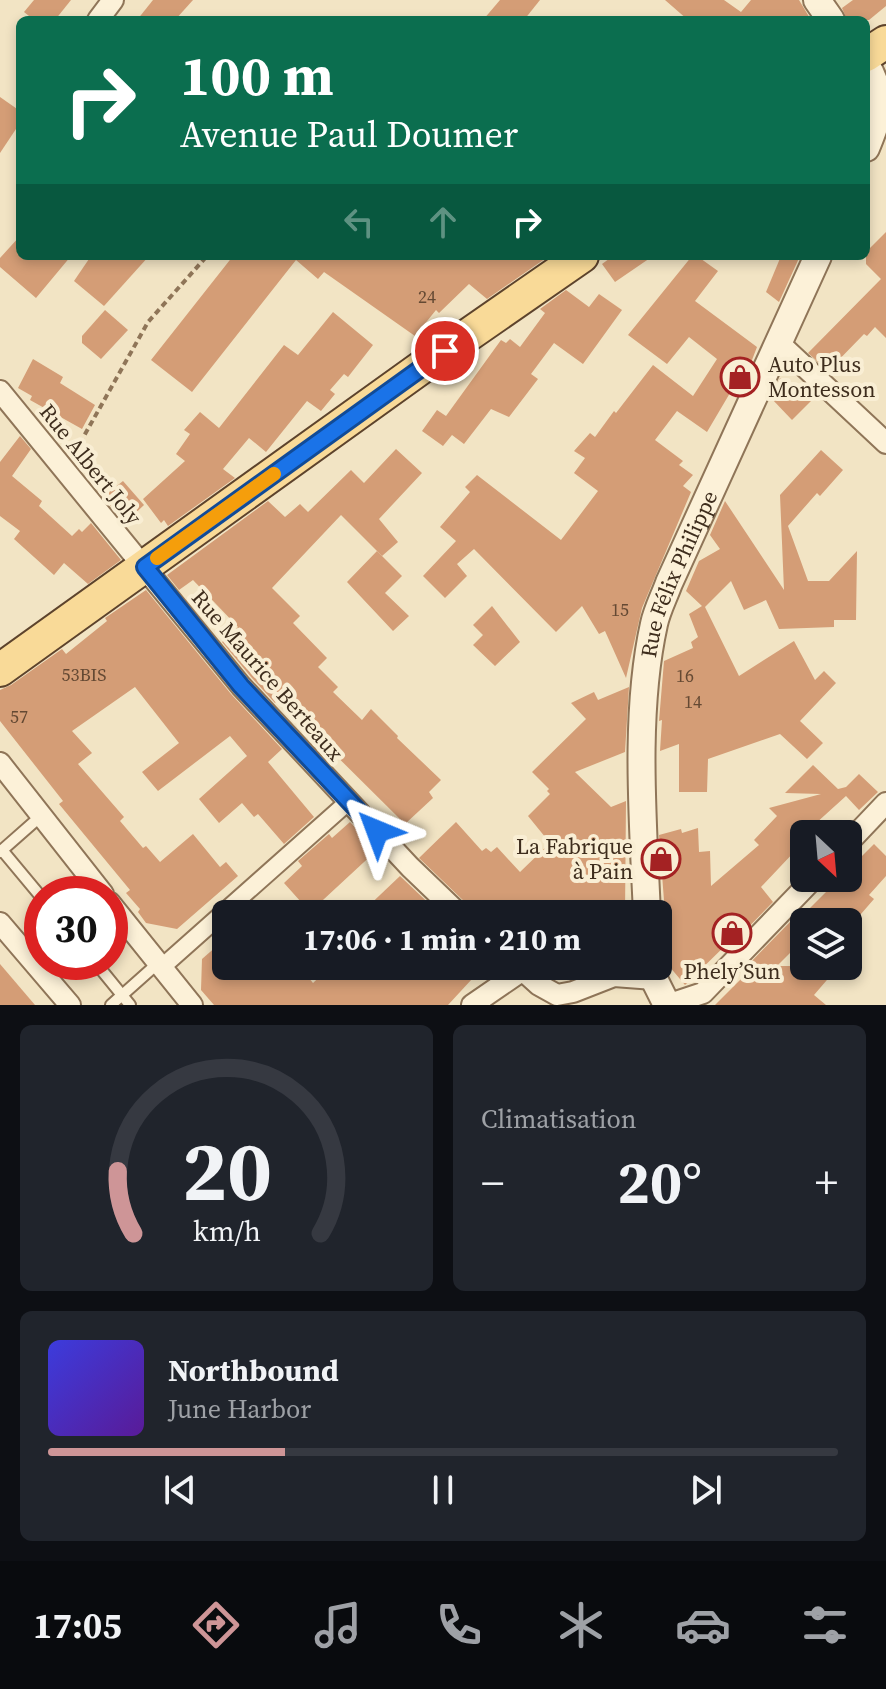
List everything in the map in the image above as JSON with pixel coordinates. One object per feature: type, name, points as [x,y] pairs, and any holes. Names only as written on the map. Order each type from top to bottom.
[{"type":"main road","points":[[0,670],[576,260]]},
{"type":"street","points":[[870,73],[880,95],[878,120],[870,139]]},
{"type":"street","name":"Rue Félix Philippe","points":[[646,900],[643,701],[655,621],[669,583],[816,260]]},
{"type":"street","points":[[778,342],[886,443]]},
{"type":"street","name":"Rue Albert Joly","points":[[0,391],[145,567]]},
{"type":"street","name":"Rue Maurice Berteaux","points":[[145,567],[241,686],[348,802],[445,900]]},
{"type":"street","points":[[0,763],[89,876]]},
{"type":"street","points":[[159,966],[348,802]]},
{"type":"street","points":[[862,828],[886,803]]},
{"type":"street","points":[[656,980],[667,1005],[703,993],[800,892]]},
{"type":"street","points":[[0,923],[70,1005]]},
{"type":"street","points":[[128,926],[192,1005]]},
{"type":"street","points":[[472,1005],[504,980]]},
{"type":"street","points":[[533,980],[557,995],[604,980]]},
{"type":"lane","points":[[24,877],[1,851],[42,815]]},
{"type":"lane","points":[[111,1005],[159,966]]},
{"type":"lane","points":[[110,980],[130,1005]]},
{"type":"path","points":[[63,466],[73,456],[148,322],[203,260]]},
{"type":"building","points":[[34,0],[71,0],[58,16],[29,16],[24,12]]},
{"type":"building","points":[[153,0],[193,0],[179,16],[140,16]]},
{"type":"building","points":[[500,0],[540,0],[527,16],[486,16]]},
{"type":"building","points":[[665,0],[724,0],[741,12],[751,0],[799,0],[809,16],[683,16]]},
{"type":"building","points":[[853,0],[886,0],[886,6],[870,19],[870,16],[845,16],[842,8]]},
{"type":"building","points":[[0,97],[16,108],[16,129],[0,153]]},
{"type":"building","points":[[886,232],[886,338],[875,327],[867,336],[864,334],[828,371],[808,353],[881,279],[866,264],[866,260],[870,260],[870,248]]},
{"type":"building","points":[[16,240],[16,260],[68,260],[36,298],[0,267],[0,258]]},
{"type":"building","points":[[88,260],[145,260],[104,306],[74,281]]},
{"type":"building","points":[[230,260],[296,260],[192,392],[151,360]]},
{"type":"building","points":[[296,260],[543,260],[487,299],[469,284],[439,313],[436,310],[415,336],[324,272],[318,279]]},
{"type":"building","points":[[608,260],[647,260],[615,282],[602,264]]},
{"type":"building","points":[[689,260],[703,260],[718,271],[695,301],[757,347],[747,373],[745,370],[743,378],[740,376],[707,432],[677,411],[655,440],[683,461],[679,465],[693,475],[683,486],[691,492],[642,608],[626,678],[605,631],[599,634],[582,606],[556,632],[474,549],[457,564],[467,576],[445,598],[423,576],[456,541],[440,527],[470,492],[465,487],[477,475],[561,540],[598,491],[574,473],[585,458],[574,451],[590,433],[595,437],[653,365],[693,396],[717,359],[689,337],[667,364],[628,335]]},
{"type":"building","points":[[779,260],[798,260],[779,302],[766,292]]},
{"type":"building","points":[[566,290],[589,307],[599,294],[622,310],[583,364],[554,343],[531,374],[538,379],[509,417],[491,409],[464,444],[452,435],[443,446],[422,431],[437,410],[446,416],[501,340],[506,343],[510,339],[520,347],[545,313],[540,309]]},
{"type":"building","points":[[105,310],[128,330],[101,359],[82,343],[82,336]]},
{"type":"building","points":[[333,312],[373,345],[348,377],[344,374],[330,390],[335,394],[321,411],[307,401],[266,452],[249,438],[223,469],[235,478],[168,526],[164,520],[161,523],[143,499],[185,461],[176,454],[190,434],[184,430],[200,412],[219,428],[284,345],[298,355]]},
{"type":"building","points":[[33,359],[63,377],[60,383],[95,405],[82,429],[30,400],[32,396],[18,388]]},
{"type":"building","points":[[780,378],[815,397],[792,420],[771,398]]},
{"type":"building","points":[[20,436],[31,449],[12,476],[42,501],[39,506],[72,536],[91,523],[121,560],[88,584],[64,563],[54,575],[14,539],[20,531],[0,516],[0,462]]},
{"type":"building","points":[[396,449],[422,473],[379,519],[398,542],[382,556],[341,515],[272,588],[300,616],[293,623],[327,658],[318,667],[338,687],[333,692],[362,720],[371,709],[441,780],[429,792],[433,798],[405,824],[279,699],[275,703],[251,677],[222,642],[238,627],[193,580],[179,590],[167,575],[268,501],[285,517],[300,504],[308,512],[351,470],[364,483]]},
{"type":"building","points":[[821,450],[843,470],[820,496],[817,493],[788,526],[808,581],[829,581],[857,551],[856,620],[834,620],[834,627],[779,629],[766,600],[744,610],[731,581],[705,607],[739,676],[794,641],[815,680],[824,671],[836,683],[800,721],[823,743],[807,759],[780,734],[708,759],[707,792],[679,792],[679,744],[660,751],[662,720],[659,721],[664,661],[693,648],[691,642],[698,637],[689,614],[702,606],[686,591],[699,561],[720,549],[710,535],[725,501],[784,590],[780,495]]},
{"type":"building","points":[[123,481],[144,505],[125,523],[103,497]]},
{"type":"building","points":[[377,551],[402,576],[385,593],[409,616],[393,631],[347,582]]},
{"type":"building","points":[[146,590],[231,694],[282,749],[268,762],[314,817],[284,844],[258,814],[254,817],[242,803],[219,823],[199,799],[247,756],[230,736],[158,791],[142,772],[179,743],[135,687],[72,731],[92,753],[78,764],[124,817],[120,821],[143,848],[146,846],[160,862],[193,834],[220,867],[226,862],[238,876],[177,929],[146,923],[138,912],[140,909],[128,895],[128,876],[118,876],[59,804],[63,801],[0,721],[0,690],[62,649],[66,654],[107,621],[105,618]]},
{"type":"building","points":[[492,606],[520,642],[495,666],[473,645],[483,635],[473,625]]},
{"type":"building","points":[[629,687],[625,752],[575,772],[611,807],[626,801],[625,900],[463,900],[419,858],[456,822],[482,851],[486,848],[491,852],[497,847],[520,872],[550,843],[528,816],[550,794],[532,772],[586,719],[571,703],[594,692],[598,700]]},
{"type":"building","points":[[813,765],[838,789],[846,787],[859,774],[878,792],[859,810],[846,796],[819,820],[790,820],[790,856],[761,887],[773,902],[685,985],[672,970],[672,900],[664,900],[659,835],[698,828],[699,852],[710,851],[711,886],[759,845],[754,840],[777,816],[769,808],[821,794],[785,793]]},
{"type":"building","points":[[350,822],[377,850],[323,900],[299,900],[284,883],[302,866],[298,861],[329,834],[332,838]]},
{"type":"building","points":[[874,844],[886,856],[886,876],[869,895],[874,899],[862,913],[862,908],[810,908],[826,892],[862,892],[862,856]]},
{"type":"building","points":[[400,876],[425,900],[375,900]]},
{"type":"building","points":[[790,922],[790,953],[777,966],[790,966],[790,980],[827,980],[814,995],[826,1005],[715,1005],[748,972],[745,968]]},
{"type":"building","points":[[212,950],[212,980],[311,980],[313,983],[316,980],[471,980],[448,1005],[214,1005],[201,990],[202,959]]},
{"type":"building","points":[[0,964],[35,1005],[0,1005]]},
{"type":"slow traffic","points":[[157,558],[274,474]]},
{"type":"place","name":"Auto Plus Montesson","points":[[740,377]]},
{"type":"place","name":"La Fabrique à Pain","points":[[661,859]]},
{"type":"place","name":"Phely’Sun","points":[[732,933]]},
{"type":"route","points":[[377,831],[241,686],[145,567],[445,351]]}]
